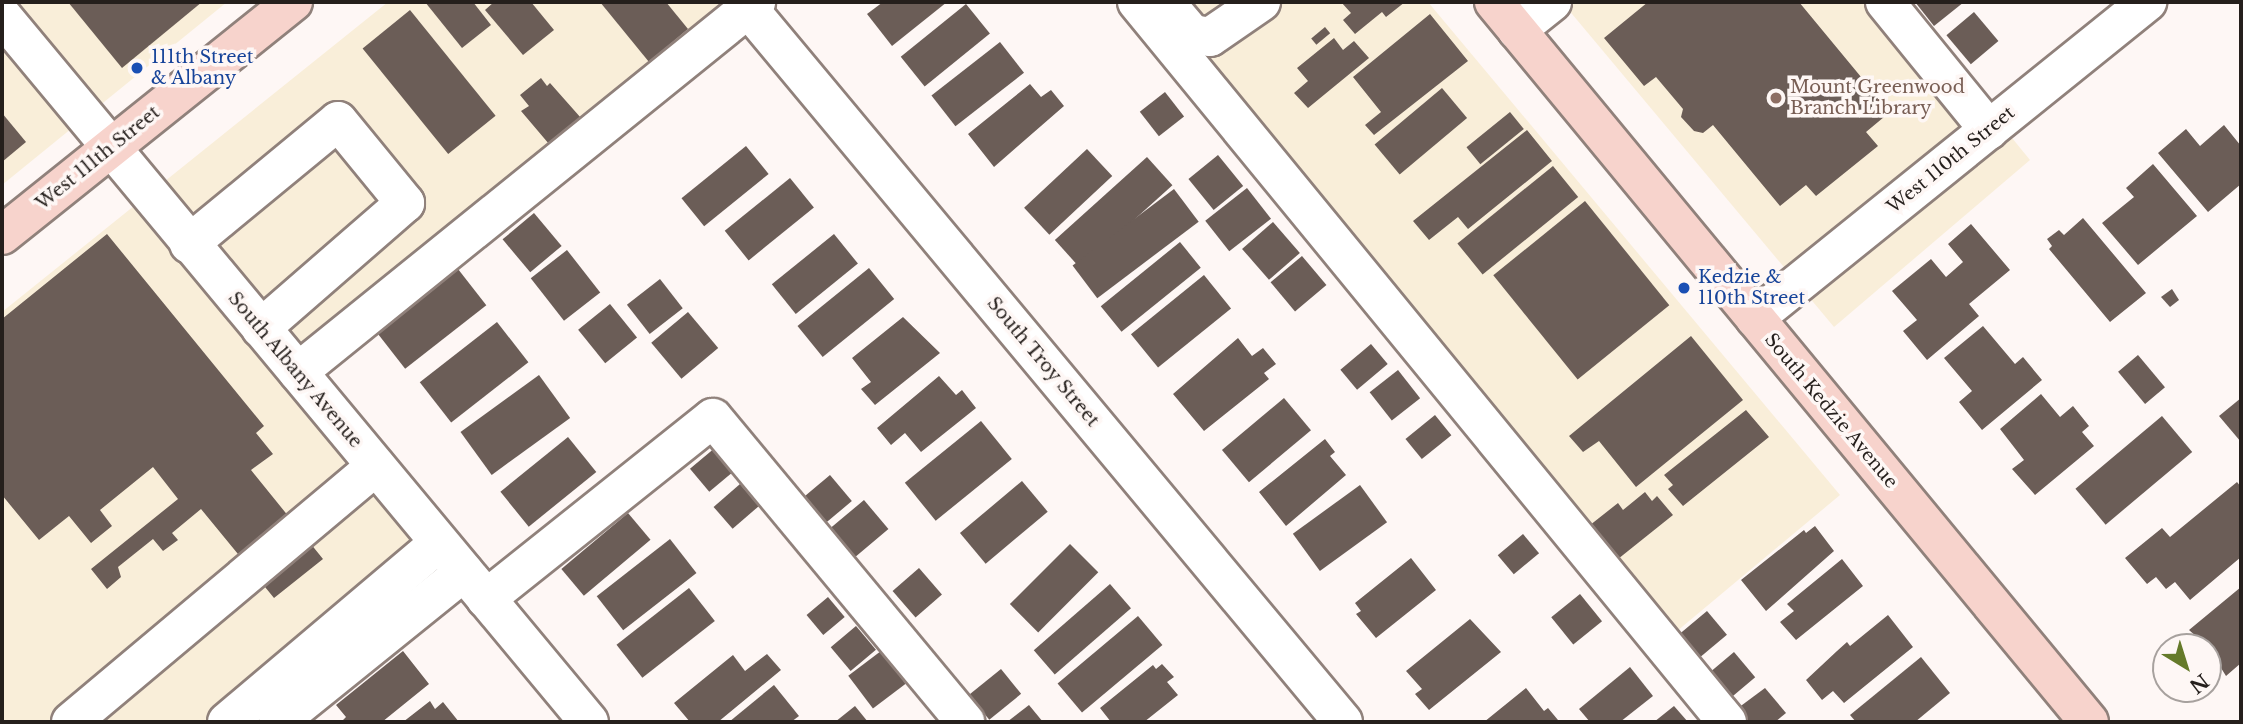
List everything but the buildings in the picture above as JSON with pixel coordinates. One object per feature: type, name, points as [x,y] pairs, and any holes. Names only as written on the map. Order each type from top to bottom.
[{"type":"main road","name":"West 111th Street","points":[[2,235],[293,2]]},
{"type":"main road","name":"South Kedzie Avenue","points":[[1505,16],[2088,722]]},
{"type":"street","points":[[1137,2],[1727,722]]},
{"type":"street","points":[[1165,2],[1192,34],[1210,37],[1261,2]]},
{"type":"street","points":[[1505,16],[1552,2]]},
{"type":"street","points":[[1885,2],[1989,130]]},
{"type":"street","name":"West 110th Street","points":[[1755,318],[2147,2]]},
{"type":"street","points":[[298,372],[749,4]]},
{"type":"street","name":"South Troy Street","points":[[749,4],[1343,722]]},
{"type":"street","name":"South Albany Avenue","points":[[2,16],[109,149],[589,722]]},
{"type":"street","points":[[189,244],[338,121],[405,203],[261,328]]},
{"type":"street","points":[[278,722],[713,418],[965,722]]},
{"type":"street","points":[[71,722],[376,466]]},
{"type":"street","points":[[227,722],[439,543]]},
{"type":"shaded area","points":[[2,2],[227,2],[2,185]]},
{"type":"shaded area","points":[[388,2],[771,2],[297,380],[471,587],[304,722],[2,722],[2,312]]},
{"type":"shaded area","points":[[1128,2],[1428,2],[1840,495],[1658,647]]},
{"type":"shaded area","points":[[1562,2],[1901,2],[2030,160],[1834,327]]},
{"type":"place","name":"111th Street & Albany","points":[[137,68]]},
{"type":"place","name":"Mount Greenwood Branch Library","points":[[1776,98]]},
{"type":"place","name":"Kedzie & 110th Street","points":[[1684,288]]}]
